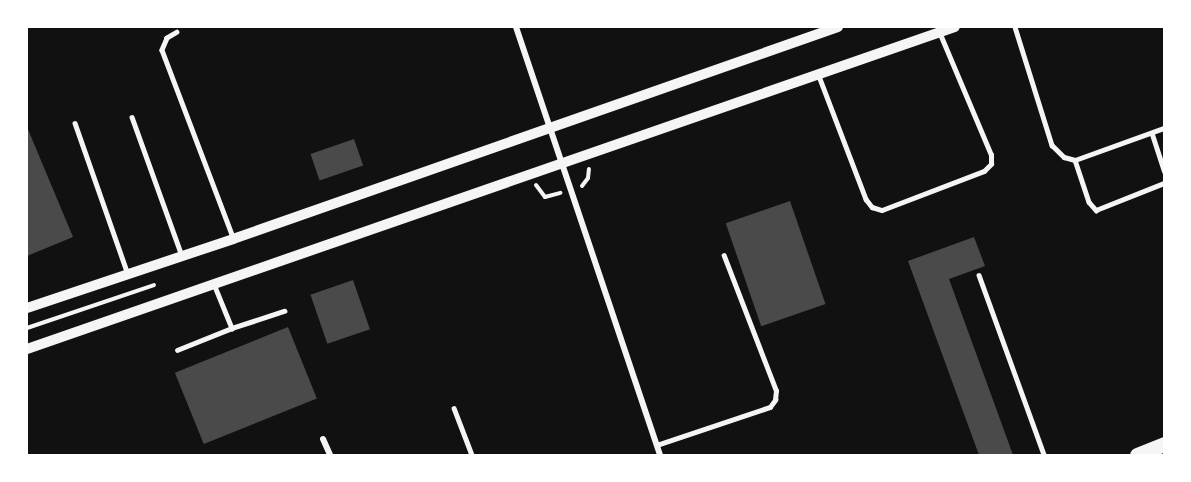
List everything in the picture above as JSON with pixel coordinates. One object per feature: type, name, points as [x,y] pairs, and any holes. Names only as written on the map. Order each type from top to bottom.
[{"type":"main road","points":[[1137,455],[1164,444]]},
{"type":"street","points":[[516,27],[660,455]]},
{"type":"street","points":[[27,308],[233,239],[838,27]]},
{"type":"street","points":[[27,349],[560,162],[955,27]]},
{"type":"street","points":[[323,439],[330,455]]},
{"type":"lane","points":[[1015,27],[1052,144],[1064,157],[1075,160],[1164,128]]},
{"type":"lane","points":[[177,32],[166,38],[162,50],[233,239]]},
{"type":"lane","points":[[819,74],[866,199],[872,207],[882,210],[984,171],[991,164],[992,155],[939,32]]},
{"type":"lane","points":[[132,117],[182,256]]},
{"type":"lane","points":[[75,123],[128,274]]},
{"type":"lane","points":[[1152,133],[1164,171]]},
{"type":"lane","points":[[1075,160],[1089,202],[1096,210],[1164,183]]},
{"type":"lane","points":[[657,446],[770,407],[775,400],[776,392],[724,256]]},
{"type":"lane","points":[[979,275],[1044,455]]},
{"type":"lane","points":[[213,284],[232,328]]},
{"type":"lane","points":[[177,350],[232,328],[284,311]]},
{"type":"lane","points":[[454,408],[472,455]]},
{"type":"path","points":[[27,328],[154,285]]},
{"type":"building","points":[[27,127],[73,237],[27,256]]},
{"type":"building","points":[[354,139],[363,165],[320,180],[311,154]]},
{"type":"building","points":[[790,201],[825,304],[761,326],[726,223]]},
{"type":"building","points":[[974,237],[985,266],[949,279],[1013,455],[979,455],[908,261]]},
{"type":"building","points":[[353,280],[370,329],[327,344],[310,295]]},
{"type":"building","points":[[288,327],[317,398],[204,444],[175,373]]}]
